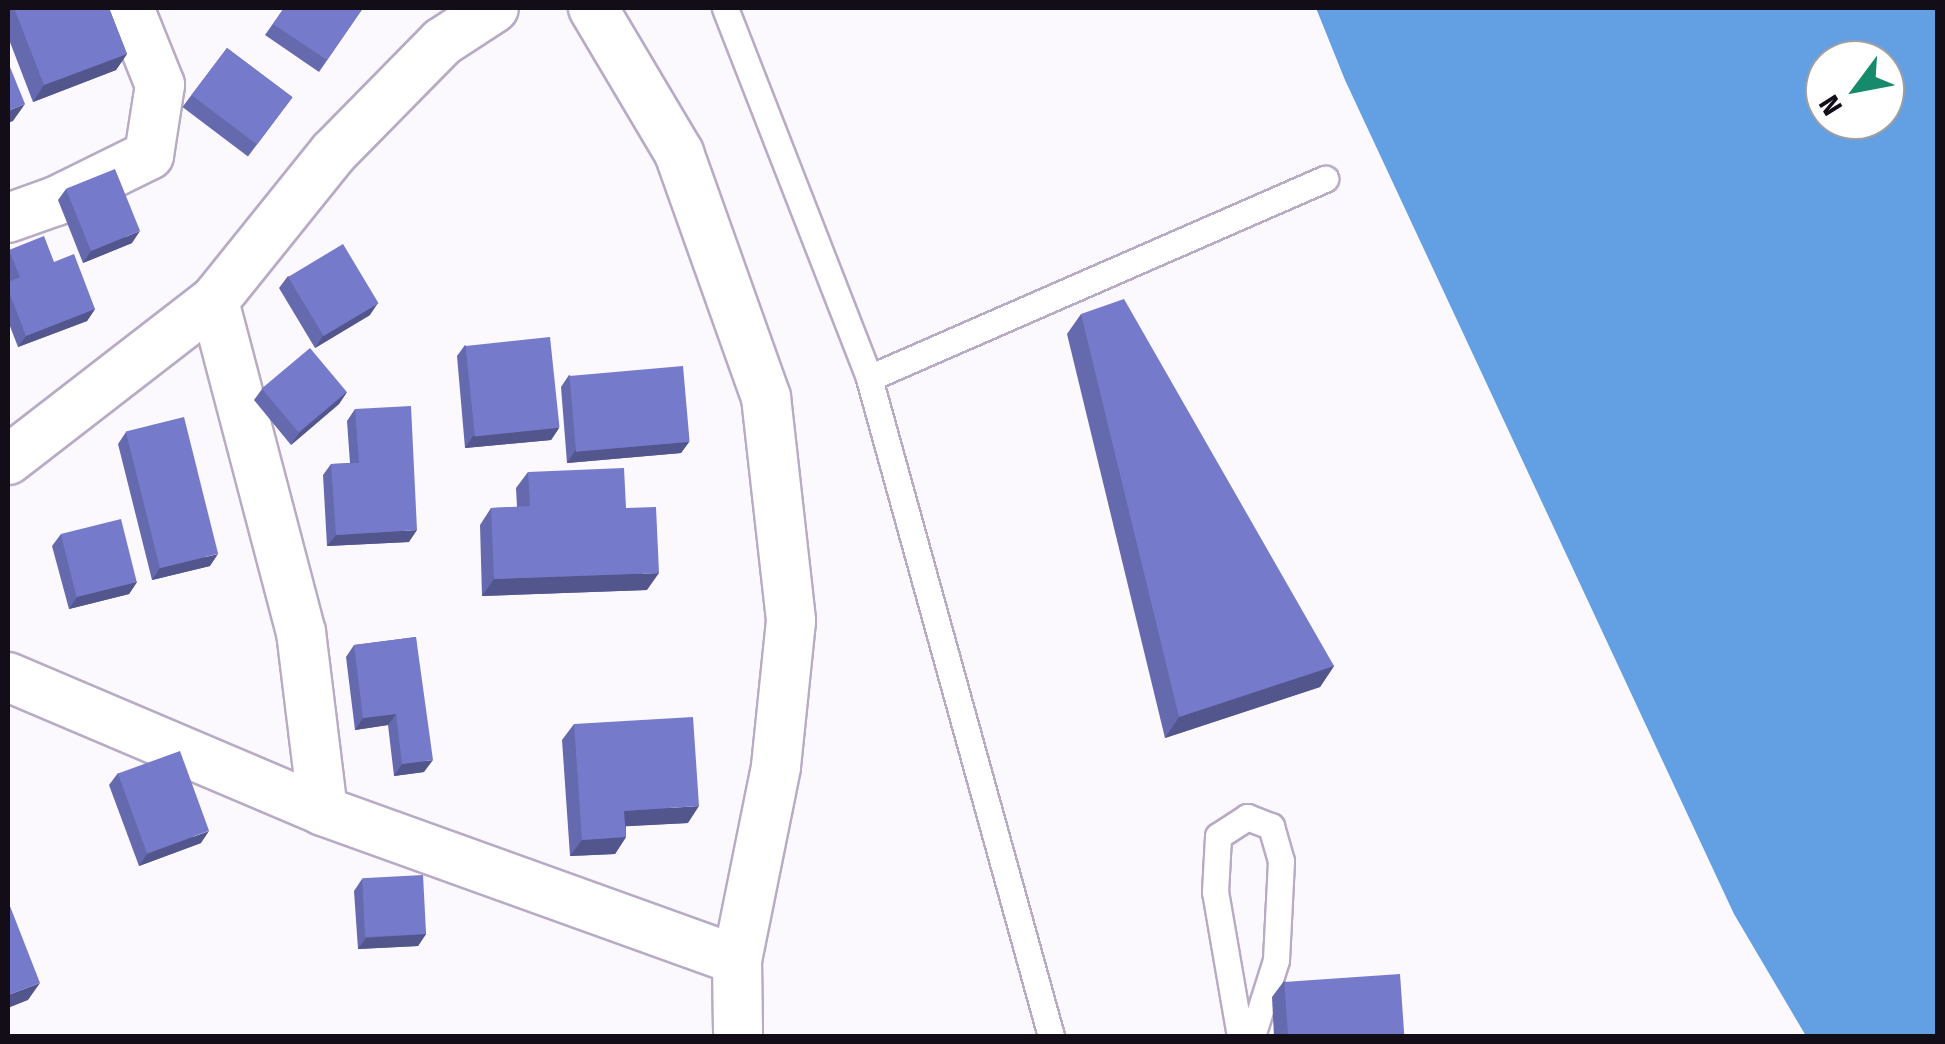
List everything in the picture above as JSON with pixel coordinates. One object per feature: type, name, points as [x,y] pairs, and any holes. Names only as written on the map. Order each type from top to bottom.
[{"type":"street","points":[[8,218],[56,200],[149,154],[160,85],[129,8]]},
{"type":"street","points":[[8,460],[214,301],[334,154],[442,42],[494,8]]},
{"type":"street","points":[[593,8],[679,153],[766,396],[790,620],[776,767],[737,960],[738,1036]]},
{"type":"street","points":[[214,301],[301,632],[323,810]]},
{"type":"street","points":[[8,677],[323,810],[737,960]]},
{"type":"lane","points":[[725,8],[869,378],[1051,1036]]},
{"type":"lane","points":[[869,378],[1326,179]]},
{"type":"lane","points":[[1240,1036],[1216,892],[1218,836],[1247,817],[1271,826],[1280,861],[1276,960],[1252,1036]]},
{"type":"water","points":[[1316,8],[1937,8],[1937,1036],[1806,1036],[1734,914],[1345,80]]},
{"type":"building","points":[[14,8],[109,8],[127,54],[44,85]]},
{"type":"building","points":[[284,8],[363,8],[327,60],[273,24]]},
{"type":"building","points":[[227,48],[292,97],[257,144],[191,95]]},
{"type":"building","points":[[8,62],[25,104],[8,111]]},
{"type":"building","points":[[115,169],[140,231],[91,251],[66,189]]},
{"type":"building","points":[[44,236],[54,262],[74,254],[95,309],[26,336],[8,289],[8,282],[20,277],[9,250]]},
{"type":"building","points":[[343,244],[379,303],[324,336],[288,277]]},
{"type":"building","points":[[1124,299],[1334,666],[1179,717],[1081,314]]},
{"type":"building","points":[[550,337],[560,428],[475,436],[465,346]]},
{"type":"building","points":[[310,348],[347,392],[298,432],[262,388]]},
{"type":"building","points":[[683,366],[690,442],[576,452],[569,376]]},
{"type":"building","points":[[411,406],[417,530],[336,535],[331,464],[359,463],[355,409]]},
{"type":"building","points":[[184,417],[218,554],[160,568],[126,432]]},
{"type":"building","points":[[624,468],[626,508],[656,507],[659,573],[494,579],[491,508],[530,506],[528,472]]},
{"type":"building","points":[[121,519],[137,582],[77,597],[61,534]]},
{"type":"building","points":[[416,637],[433,760],[402,764],[396,714],[363,718],[354,645]]},
{"type":"building","points":[[693,717],[699,806],[624,811],[626,837],[582,840],[574,724]]},
{"type":"building","points":[[180,751],[209,831],[147,853],[118,774]]},
{"type":"building","points":[[423,875],[426,934],[365,937],[362,878]]},
{"type":"building","points":[[8,901],[40,983],[8,995]]},
{"type":"building","points":[[1400,974],[1404,1036],[1288,1036],[1284,982]]}]
